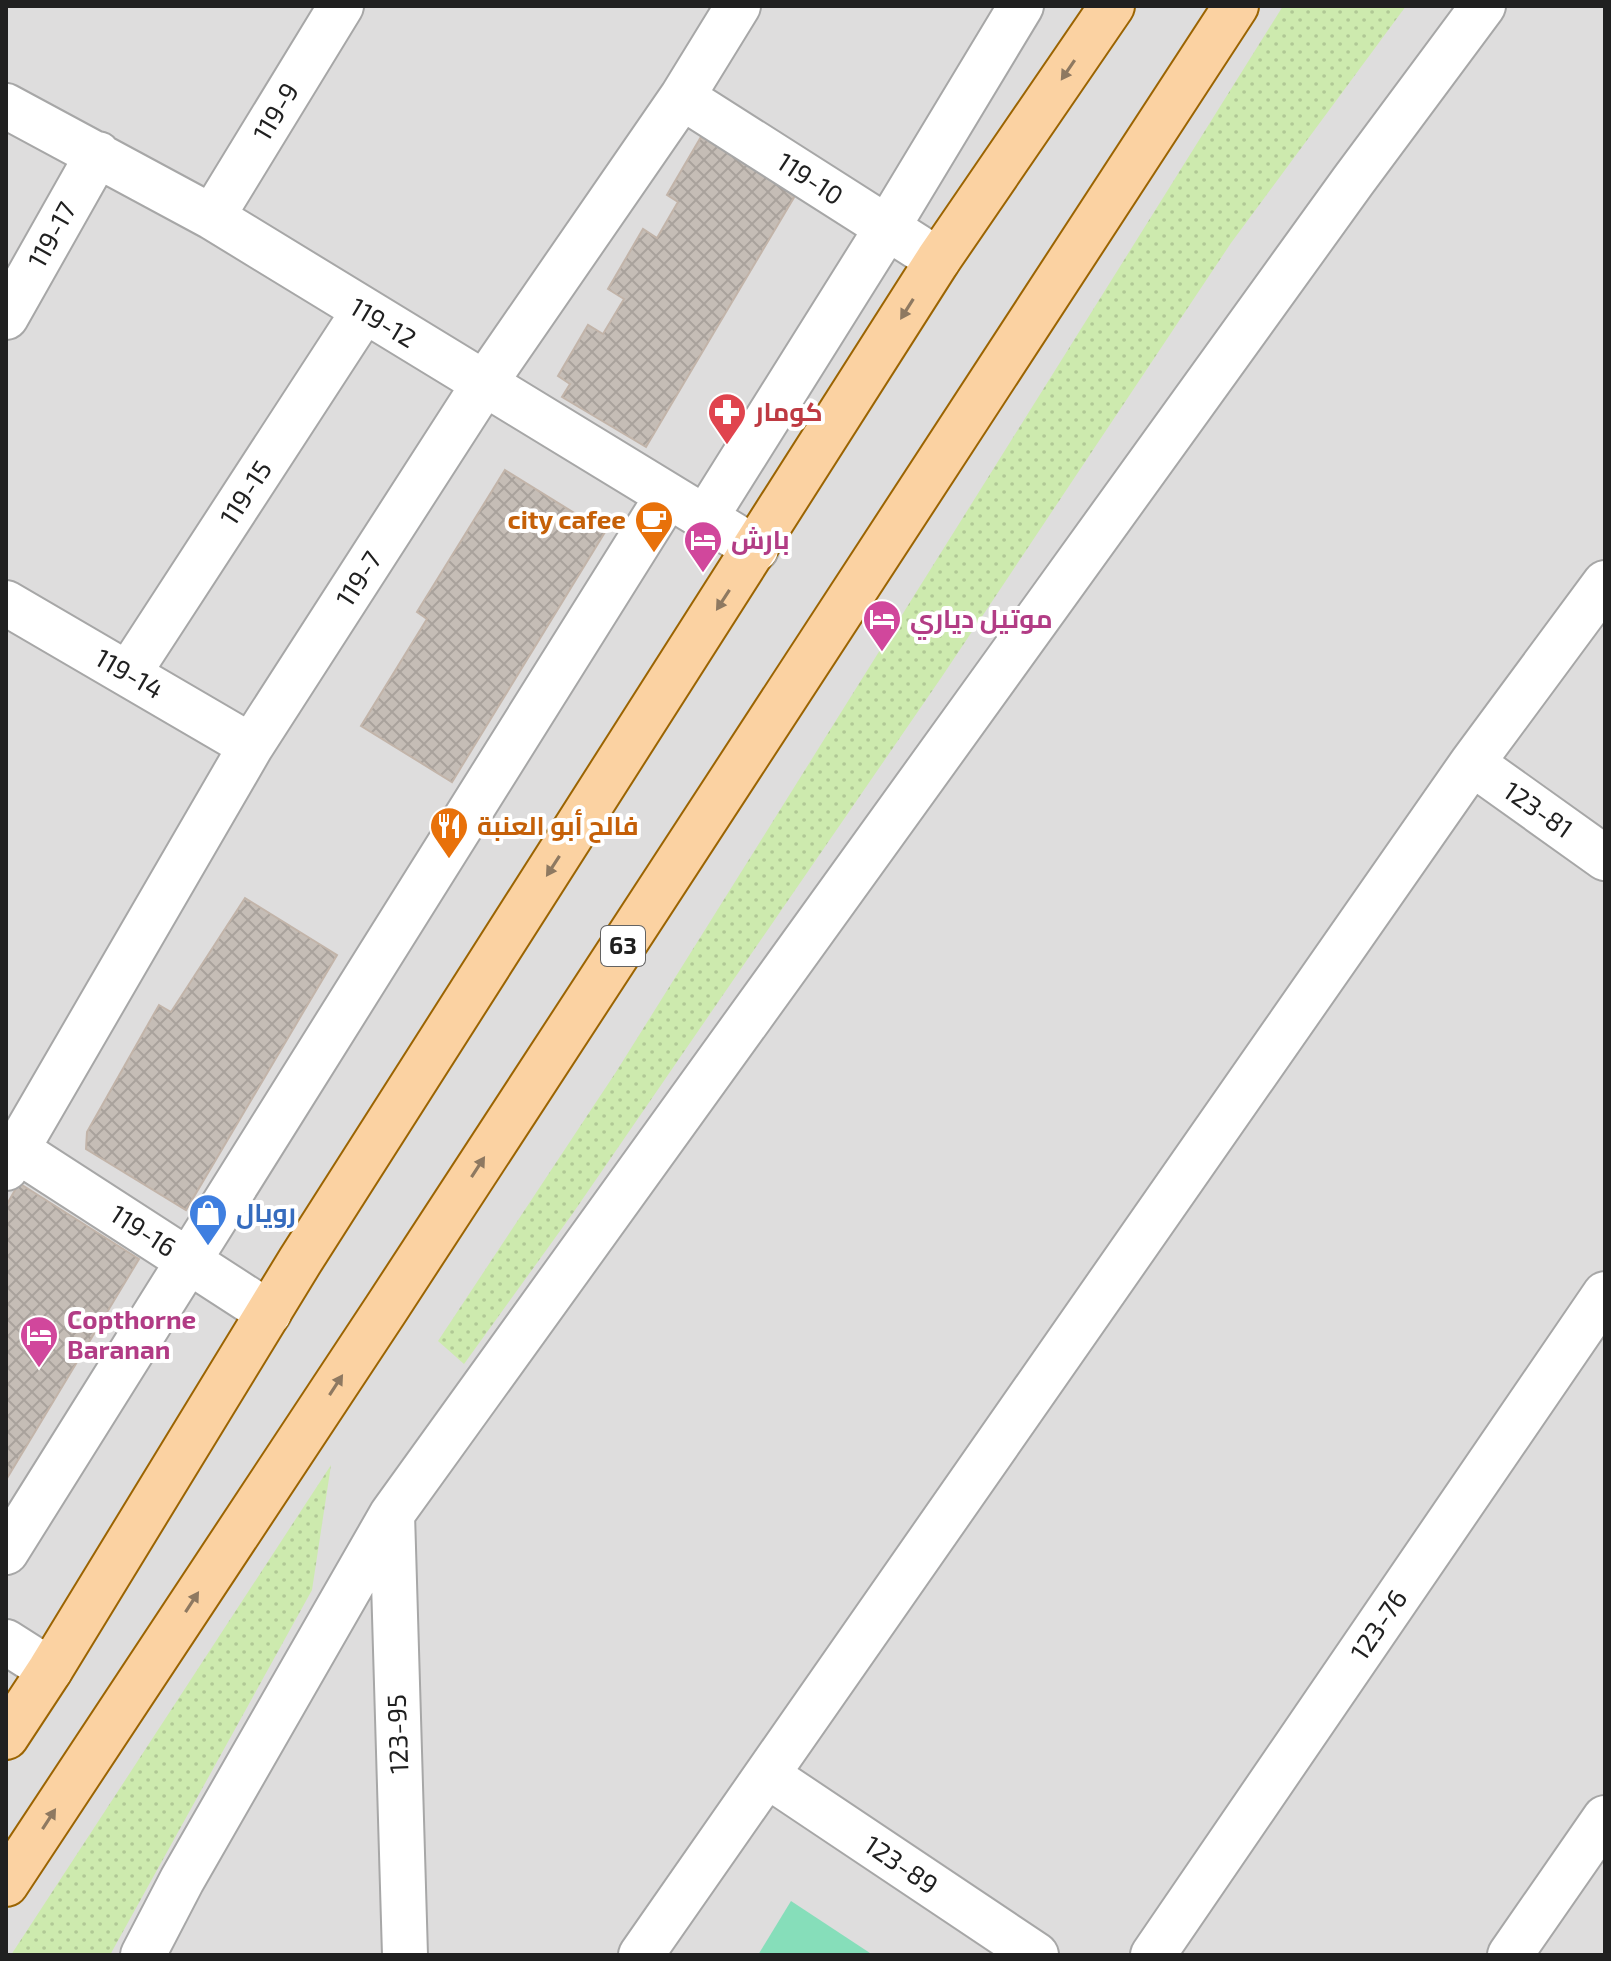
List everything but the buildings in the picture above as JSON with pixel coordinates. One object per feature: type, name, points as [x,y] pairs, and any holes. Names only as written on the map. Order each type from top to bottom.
[{"type":"main road","points":[[6,1737],[269,1313],[938,260],[1112,6]]},
{"type":"main road","name":"63","points":[[6,1884],[404,1282],[1233,7]]},
{"type":"street","name":"119-9","points":[[212,217],[341,6]]},
{"type":"street","name":"119-7","points":[[12,1159],[251,746],[484,384],[682,97],[738,6]]},
{"type":"street","points":[[704,520],[887,228],[1021,6]]},
{"type":"street","points":[[143,1955],[182,1880],[392,1514],[1353,181],[1483,6]]},
{"type":"street","name":"119-10","points":[[682,97],[938,260]]},
{"type":"street","name":"119-12","points":[[6,106],[212,217],[756,549]]},
{"type":"street","name":"119-17","points":[[6,317],[98,154]]},
{"type":"street","name":"119-15","points":[[128,674],[364,311]]},
{"type":"street","points":[[6,1552],[667,497]]},
{"type":"street","points":[[641,1955],[1472,763],[1605,583]]},
{"type":"street","name":"119-14","points":[[6,603],[251,746]]},
{"type":"street","name":"123-81","points":[[1472,763],[1605,858]]},
{"type":"street","name":"119-16","points":[[12,1159],[187,1260],[269,1313]]},
{"type":"street","name":"123-76","points":[[1153,1955],[1605,1294]]},
{"type":"street","name":"123-95","points":[[392,1514],[405,1955]]},
{"type":"street","points":[[6,1642],[50,1670]]},
{"type":"street","name":"123-89","points":[[767,1775],[1036,1955]]},
{"type":"street","points":[[1510,1955],[1605,1818]]},
{"type":"shaded area","points":[[6,6],[1605,6],[1605,1955],[6,1955]]},
{"type":"green space","points":[[1283,6],[1406,6],[1231,243],[941,678],[573,1213],[464,1364],[438,1341],[616,1072]]},
{"type":"green space","points":[[331,1465],[312,1590],[110,1955],[11,1955]]},
{"type":"green space","points":[[791,1901],[873,1955],[758,1955]]},
{"type":"place","name":"کومار","points":[[727,446]]},
{"type":"place","name":"city cafee","points":[[654,554]]},
{"type":"place","name":"بارش","points":[[703,574]]},
{"type":"place","name":"موتيل دياري","points":[[882,653]]},
{"type":"place","name":"فالح أبو العنبة","points":[[449,860]]},
{"type":"place","name":"رویال","points":[[208,1247]]},
{"type":"place","name":"Copthorne Baranan","points":[[39,1369]]}]
